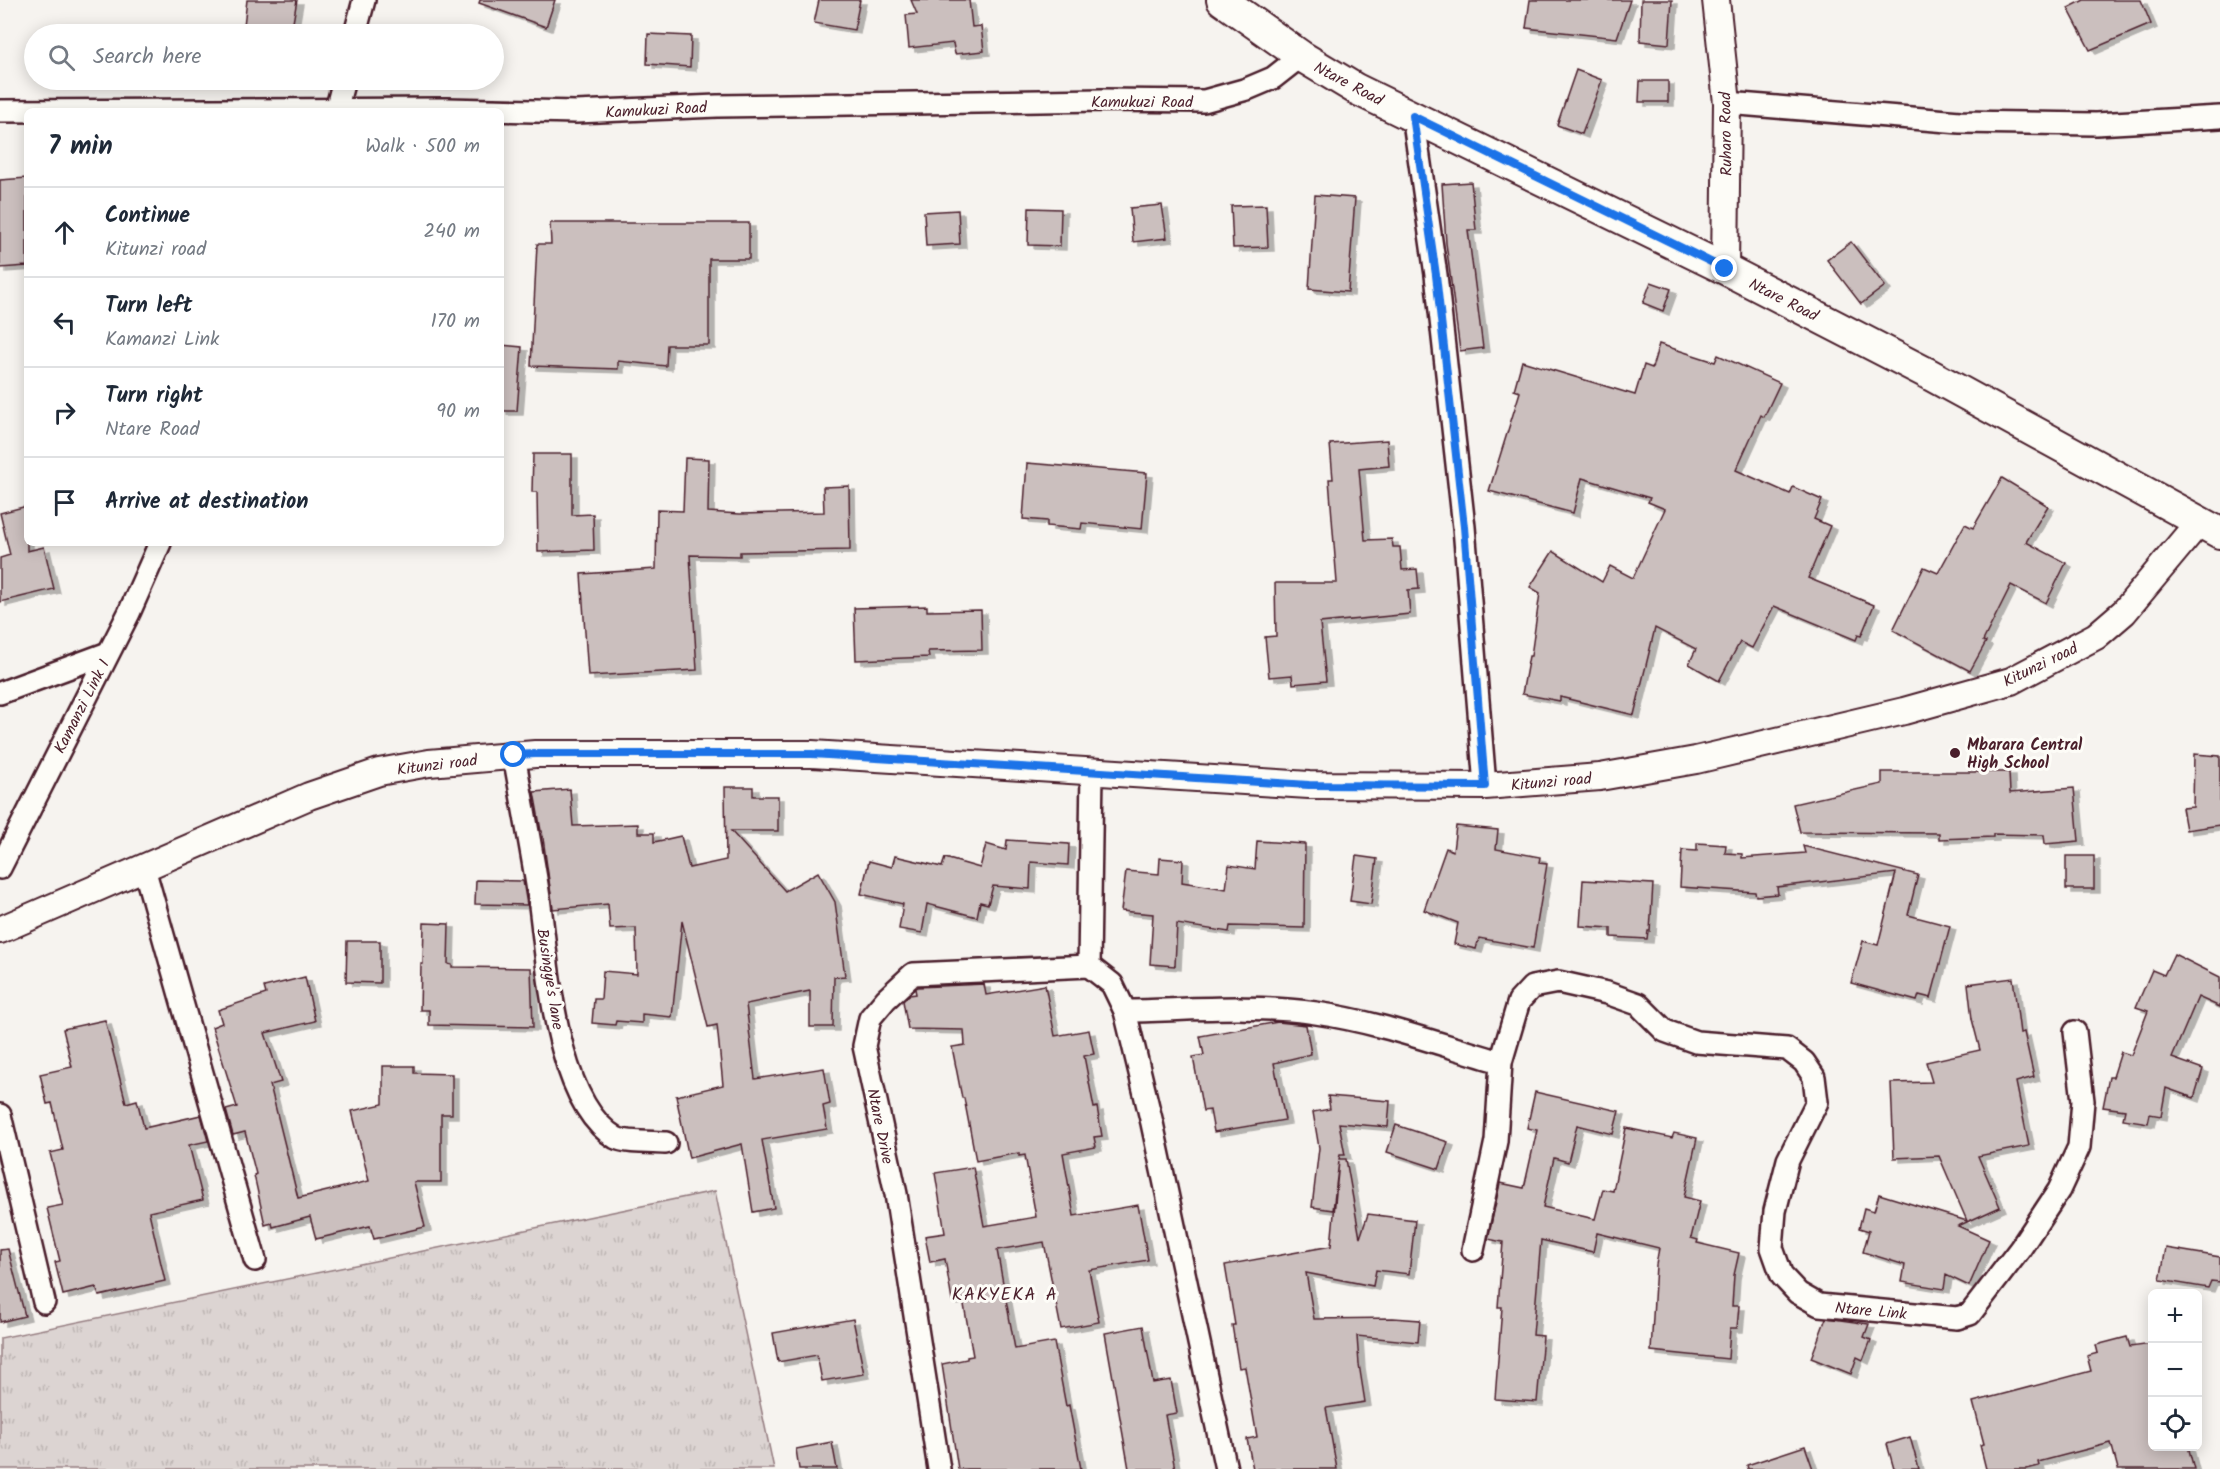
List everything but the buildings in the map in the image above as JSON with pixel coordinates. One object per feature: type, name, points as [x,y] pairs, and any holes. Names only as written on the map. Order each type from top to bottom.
[{"type":"main road","name":"Ntare Road","points":[[1222,0],[1301,56],[1356,89],[1725,269],[1925,372],[2210,527]]},
{"type":"street","points":[[358,24],[364,0]]},
{"type":"street","name":"Ruharo Road","points":[[1716,0],[1727,103],[1725,269]]},
{"type":"street","name":"Kamukuzi Road","points":[[504,111],[576,112],[717,106],[1102,100],[1204,101],[1248,89],[1273,78],[1301,56]]},
{"type":"street","points":[[337,108],[341,90]]},
{"type":"street","points":[[1727,103],[1960,122],[2096,124],[2220,117]]},
{"type":"street","name":"Kamukuzi Road","points":[[0,111],[24,111]]},
{"type":"street","points":[[1413,116],[1436,275],[1463,515],[1485,786]]},
{"type":"street","name":"Kitunzi road","points":[[0,930],[309,796],[379,772],[429,763],[535,754],[812,754],[1309,785],[1485,786],[1599,777],[1696,760],[1904,711],[2011,681],[2096,636],[2124,612],[2210,527]]},
{"type":"street","name":"Kamanzi Link I","points":[[0,868],[129,613],[159,546]]},
{"type":"street","points":[[0,693],[108,653]]},
{"type":"street","name":"Busingye's lane","points":[[514,755],[555,1018],[570,1074],[595,1119],[618,1139],[666,1143]]},
{"type":"street","points":[[1092,771],[1089,966],[1112,984],[1125,1011],[1226,1469]]},
{"type":"street","points":[[144,868],[255,1260]]},
{"type":"street","name":"Ntare Drive","points":[[939,1469],[896,1194],[864,1046],[870,1018],[886,999],[913,974],[1089,966]]},
{"type":"street","name":"Ntare Link","points":[[1473,1250],[1497,1141],[1501,1062],[1519,1001],[1532,987],[1558,982],[1607,993],[1638,1004],[1665,1031],[1696,1042],[1787,1049],[1804,1062],[1814,1077],[1817,1102],[1788,1160],[1775,1211],[1772,1248],[1782,1276],[1798,1293],[1819,1305],[1958,1318],[1970,1314],[1980,1304],[2020,1249],[2059,1190],[2079,1147],[2082,1101],[2075,1032]]},
{"type":"street","points":[[1125,1011],[1242,1008],[1314,1013],[1344,1018],[1501,1062]]},
{"type":"street","points":[[0,1115],[44,1302]]},
{"type":"green space","points":[[715,1191],[774,1469],[0,1469],[0,1338]]},
{"type":"place","name":"Mbarara Central High School","points":[[1955,753]]},
{"type":"district","name":"KAKYEKA A","points":[[1005,1294]]},
{"type":"route","points":[[514,755],[812,754],[1309,785],[1485,786],[1464,527],[1436,275],[1413,116],[1725,269]]}]
